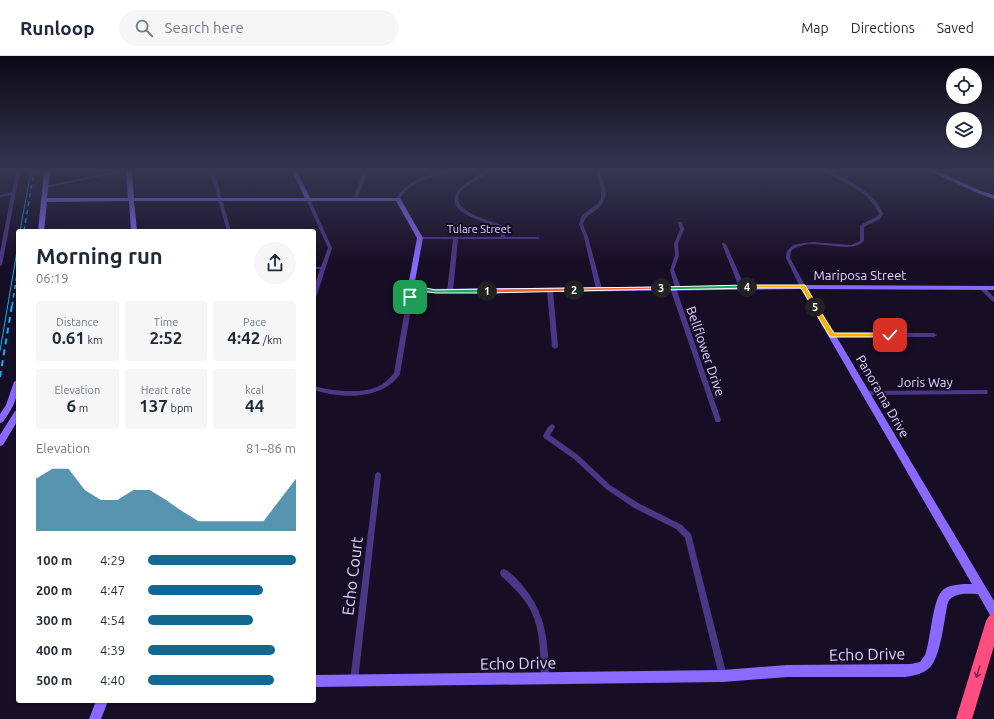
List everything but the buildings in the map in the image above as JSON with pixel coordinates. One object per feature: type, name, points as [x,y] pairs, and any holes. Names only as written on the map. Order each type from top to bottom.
[{"type":"highway","points":[[964,714],[994,621]]},
{"type":"street","points":[[0,265],[12,202]]},
{"type":"street","points":[[40,229],[44,202]]},
{"type":"street","points":[[131,202],[134,229]]},
{"type":"street","points":[[221,202],[228,229]]},
{"type":"street","points":[[309,202],[330,248],[316,290]]},
{"type":"street","points":[[316,388],[330,392],[366,393],[383,388],[393,380],[397,374],[410,297],[415,288],[412,280],[420,238],[400,202]]},
{"type":"street","points":[[455,202],[458,207],[470,215],[502,227],[503,238]]},
{"type":"street","points":[[598,289],[586,236],[581,224],[584,216],[601,202]]},
{"type":"street","name":"Panorama Drive","points":[[872,202],[881,212],[878,218],[862,226],[862,241],[859,244],[848,246],[810,243],[796,246],[790,250],[788,253],[788,258],[803,287],[994,611]]},
{"type":"street","name":"Bellflower Drive","points":[[680,223],[682,229],[676,244],[677,255],[672,270],[676,288],[718,420]]},
{"type":"street","points":[[450,292],[456,237]]},
{"type":"street","name":"Tulare Street","points":[[420,238],[538,238]]},
{"type":"street","points":[[724,244],[742,287]]},
{"type":"street","points":[[316,268],[324,268]]},
{"type":"street","name":"Mariposa Street","points":[[415,288],[426,291],[450,292],[742,287],[994,288]]},
{"type":"street","points":[[982,288],[994,300]]},
{"type":"street","points":[[550,290],[555,347]]},
{"type":"street","points":[[832,335],[934,335]]},
{"type":"street","points":[[0,420],[10,406],[16,388]]},
{"type":"street","name":"Joris Way","points":[[866,393],[985,392]]},
{"type":"street","points":[[0,442],[16,416]]},
{"type":"street","points":[[552,427],[546,436],[576,457],[608,487],[637,506],[680,527],[688,536],[723,676]]},
{"type":"street","name":"Echo Court","points":[[354,681],[378,474]]},
{"type":"street","points":[[504,573],[520,587],[535,609],[542,636],[545,678]]},
{"type":"street","name":"Echo Drive","points":[[316,681],[723,676],[787,671],[905,671],[916,669],[925,664],[930,655],[944,597],[948,593],[955,590],[981,589]]},
{"type":"street","points":[[95,719],[101,703]]},
{"type":"tram line","points":[[20,229],[25,202]]},
{"type":"tram line","points":[[0,351],[16,257]]},
{"type":"railway","points":[[24,229],[29,202]]},
{"type":"railway","points":[[12,306],[16,281]]},
{"type":"railway","points":[[0,377],[12,305]]},
{"type":"route","points":[[410,297],[415,288],[426,291],[450,292],[803,287],[832,335],[890,335]]}]
